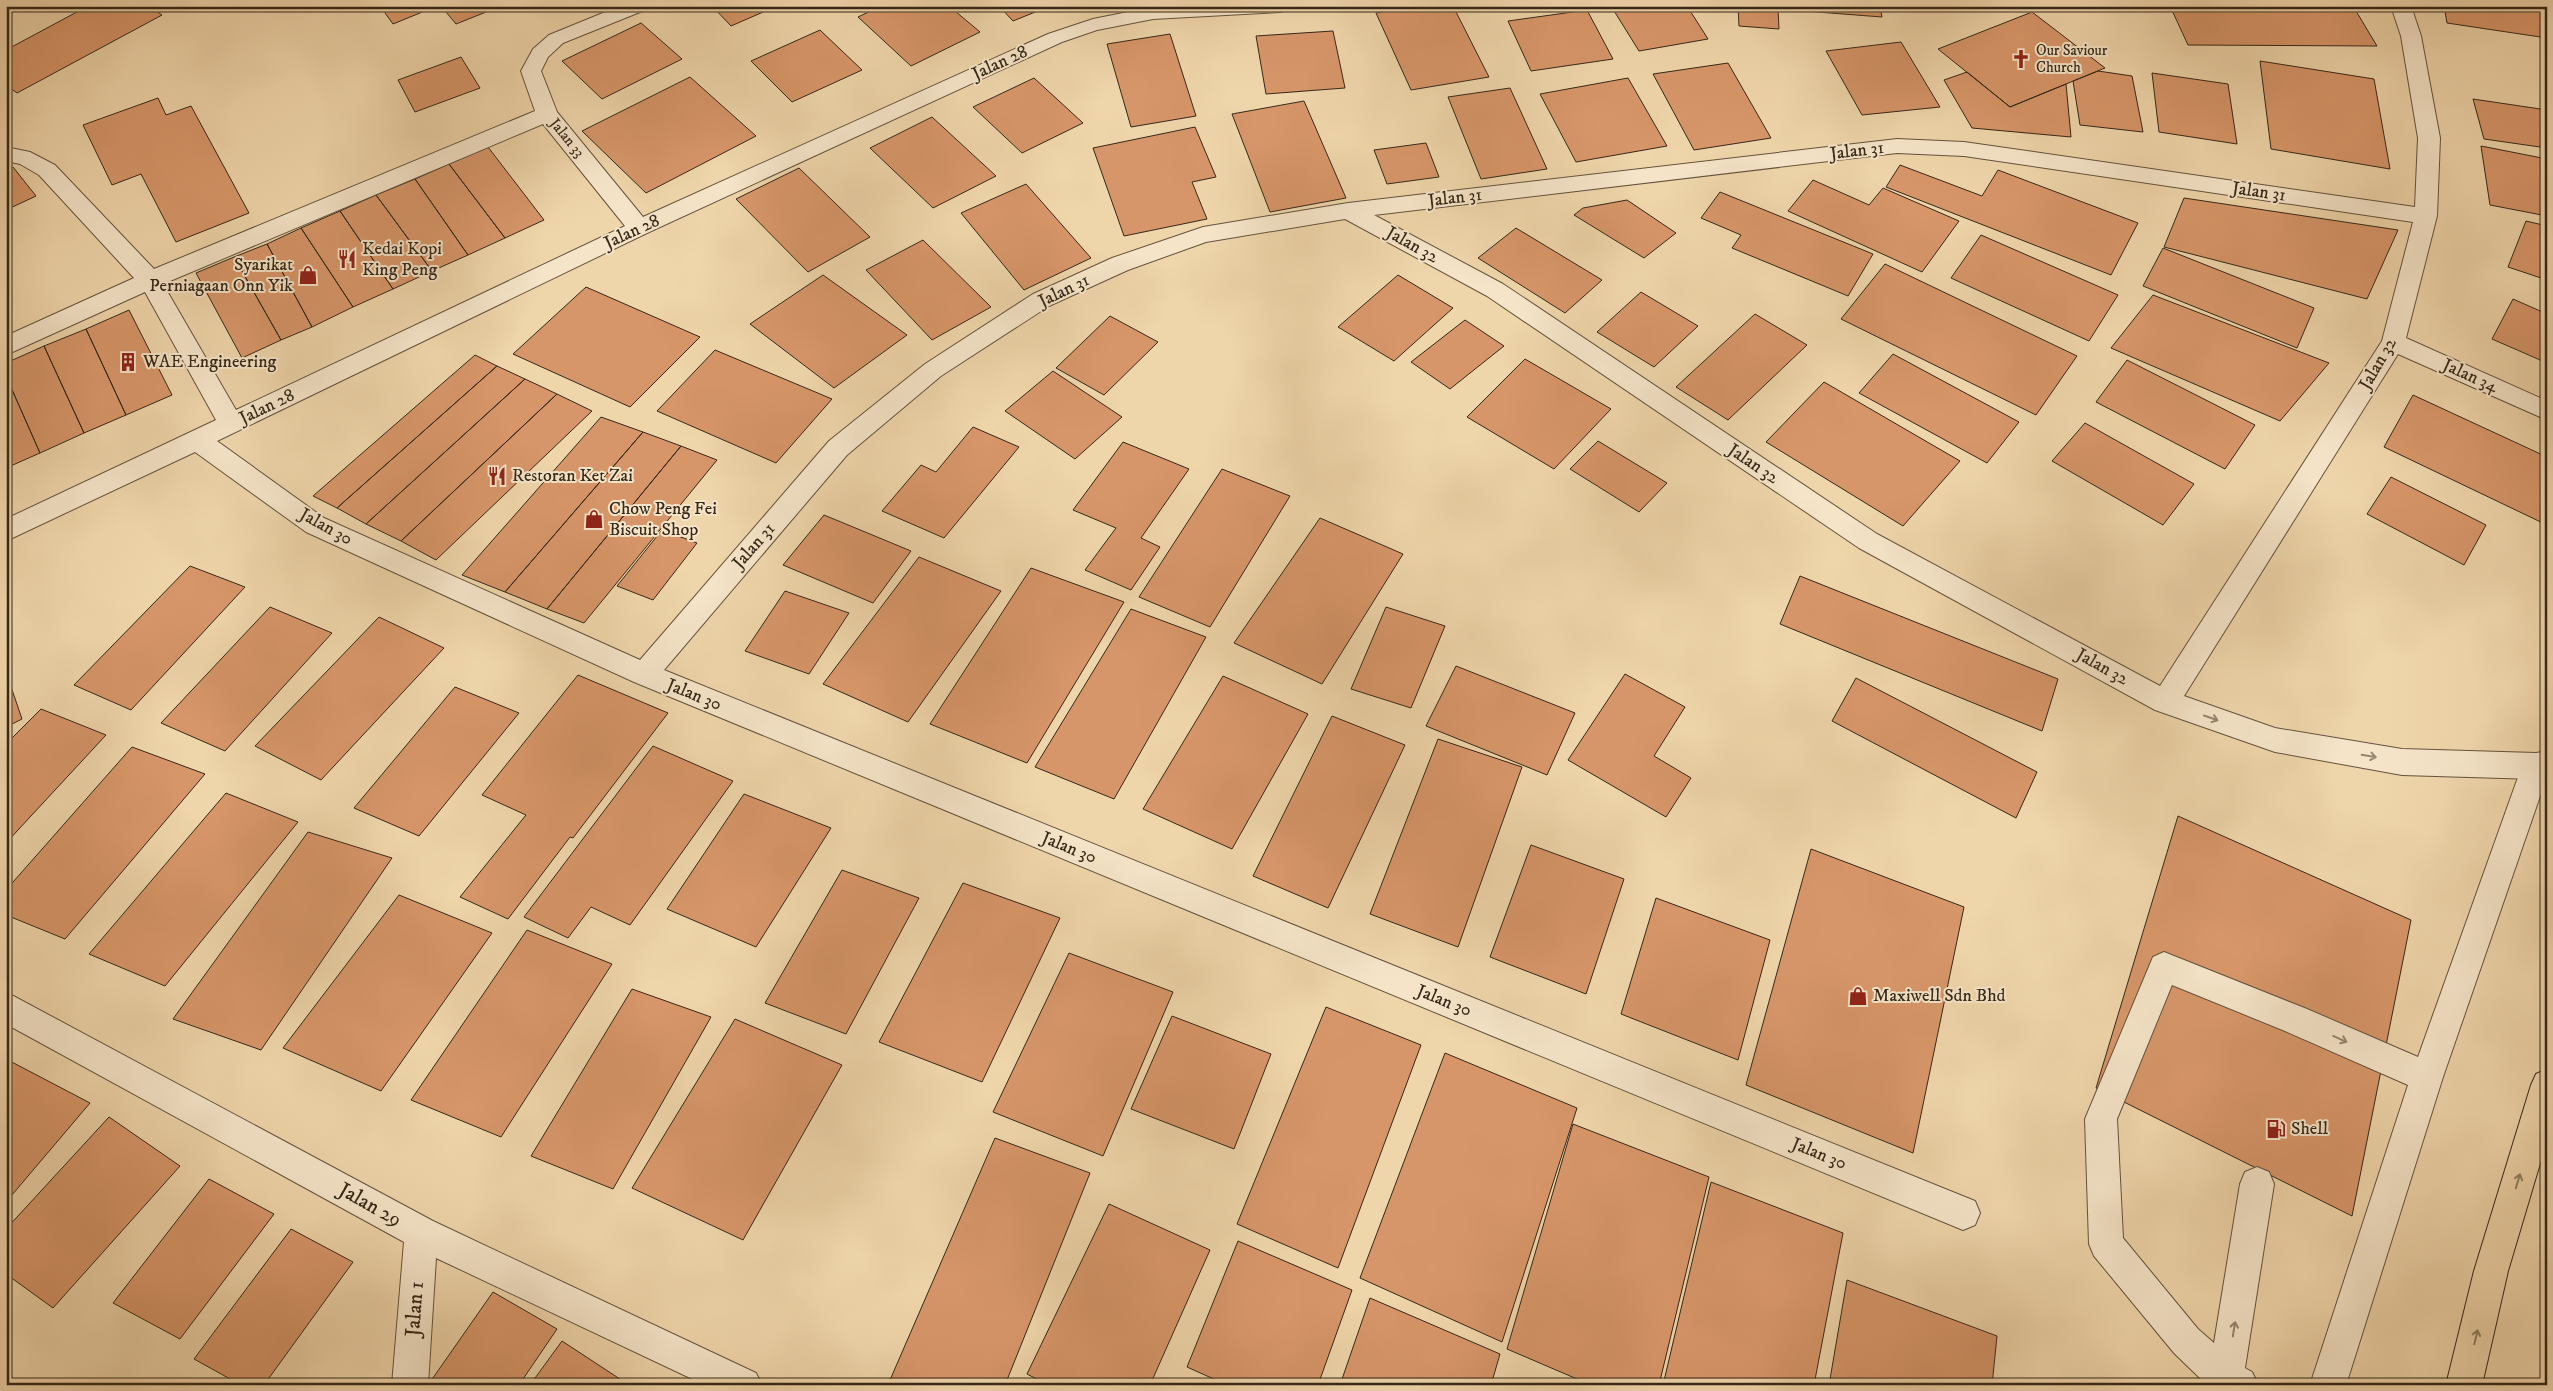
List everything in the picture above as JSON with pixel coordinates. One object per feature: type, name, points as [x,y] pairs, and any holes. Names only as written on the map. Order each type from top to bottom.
[{"type":"highway","points":[[2464,1385],[2491,1271],[2547,1085]]},
{"type":"street","name":"Jalan 33","points":[[638,6],[556,40],[540,54],[531,71],[547,114],[639,228]]},
{"type":"street","name":"Jalan 28","points":[[6,531],[639,228],[1055,38],[1093,24],[1153,13],[1280,6]]},
{"type":"street","name":"Jalan 32","points":[[2165,702],[2393,342],[2426,216],[2429,138],[2411,36],[2401,6]]},
{"type":"street","points":[[6,346],[150,280],[547,114]]},
{"type":"street","name":"Jalan 31","points":[[644,674],[838,448],[933,370],[1041,300],[1120,264],[1203,235],[1348,211],[1897,146],[1964,149],[2426,216]]},
{"type":"street","points":[[6,154],[19,154],[47,170],[150,280],[231,424]]},
{"type":"street","name":"Jalan 32","points":[[1348,211],[1495,290],[1868,541],[2165,702],[2275,740],[2402,762],[2541,765]]},
{"type":"street","name":"Jalan 34","points":[[2393,342],[2547,411]]},
{"type":"street","name":"Jalan 30","points":[[197,440],[315,525],[644,674],[1963,1213]]},
{"type":"street","points":[[2328,1385],[2427,1077],[2541,765]]},
{"type":"street","points":[[2234,1381],[2186,1341],[2106,1244],[2101,1119],[2164,967],[2296,1020],[2427,1077]]},
{"type":"street","name":"Jalan 29","points":[[6,1007],[421,1233],[744,1385]]},
{"type":"street","points":[[2234,1381],[2257,1184]]},
{"type":"street","name":"Jalan 1","points":[[410,1385],[421,1233]]},
{"type":"building","points":[[88,6],[149,6],[162,15],[17,93],[6,85],[6,50]]},
{"type":"building","points":[[380,6],[437,6],[393,24]]},
{"type":"building","points":[[441,6],[501,6],[456,24]]},
{"type":"building","points":[[712,6],[777,6],[731,26]]},
{"type":"building","points":[[881,6],[949,6],[980,32],[911,66],[858,17]]},
{"type":"building","points":[[999,6],[1050,6],[1013,21]]},
{"type":"building","points":[[1421,6],[1453,6],[1489,77],[1411,90],[1376,13]]},
{"type":"building","points":[[1611,6],[1687,6],[1708,39],[1639,51]]},
{"type":"building","points":[[1738,6],[1880,6],[1882,17],[1778,9],[1779,29],[1739,26]]},
{"type":"building","points":[[2170,6],[2353,6],[2377,46],[2188,45]]},
{"type":"building","points":[[2444,6],[2547,6],[2547,38],[2447,23]]},
{"type":"building","points":[[1587,10],[1613,59],[1531,71],[1508,21]]},
{"type":"building","name":"Our Saviour Church","points":[[2032,12],[2105,68],[2010,107],[1938,49]]},
{"type":"building","points":[[641,23],[682,59],[602,99],[562,61]]},
{"type":"building","points":[[820,30],[862,70],[792,102],[751,61]]},
{"type":"building","points":[[1333,31],[1345,88],[1266,94],[1256,36]]},
{"type":"building","points":[[1170,34],[1196,116],[1131,127],[1107,44]]},
{"type":"building","points":[[1901,42],[1940,107],[1862,115],[1826,51]]},
{"type":"building","points":[[461,57],[480,88],[415,112],[398,80]]},
{"type":"building","points":[[2260,61],[2374,79],[2390,169],[2271,149]]},
{"type":"building","points":[[1728,63],[1771,138],[1694,150],[1653,74]]},
{"type":"building","points":[[2098,71],[2132,76],[2143,132],[2080,125],[2073,81]]},
{"type":"building","points":[[1967,72],[2010,107],[2066,84],[2071,137],[1972,128],[1944,80]]},
{"type":"building","points":[[2152,73],[2228,84],[2237,144],[2159,132]]},
{"type":"building","points":[[690,77],[756,136],[646,193],[582,131]]},
{"type":"building","points":[[1034,78],[1083,123],[1022,153],[973,107]]},
{"type":"building","points":[[1628,78],[1667,146],[1576,162],[1540,94]]},
{"type":"building","points":[[1510,88],[1547,169],[1481,179],[1448,97]]},
{"type":"building","points":[[158,98],[166,115],[191,106],[249,213],[176,242],[141,174],[112,185],[83,125]]},
{"type":"building","points":[[2473,99],[2547,110],[2547,148],[2484,139]]},
{"type":"building","points":[[1304,101],[1346,198],[1270,212],[1232,114]]},
{"type":"building","points":[[932,117],[996,176],[933,208],[870,148]]},
{"type":"building","points":[[1195,127],[1216,177],[1192,182],[1207,219],[1124,236],[1093,148]]},
{"type":"building","points":[[1426,143],[1439,177],[1387,184],[1374,150]]},
{"type":"building","points":[[2481,146],[2547,159],[2547,216],[2490,205]]},
{"type":"building","points":[[488,147],[544,220],[505,238],[449,164]]},
{"type":"building","points":[[449,164],[505,238],[468,255],[415,179]]},
{"type":"building","points":[[1900,165],[1982,196],[1998,170],[2138,223],[2111,275],[1886,187]]},
{"type":"building","points":[[13,167],[36,196],[6,210],[6,171]]},
{"type":"building","points":[[799,168],[870,237],[808,272],[736,199]]},
{"type":"building","points":[[415,179],[468,255],[432,271],[376,195]]},
{"type":"building","points":[[1813,180],[1869,205],[1883,188],[1959,221],[1922,272],[1788,211]]},
{"type":"building","points":[[1026,184],[1091,258],[1024,290],[961,213]]},
{"type":"building","points":[[1720,192],[1873,254],[1848,296],[1732,248],[1741,235],[1701,218]]},
{"type":"building","points":[[376,195],[432,271],[393,289],[340,211]]},
{"type":"building","points":[[2184,198],[2398,230],[2367,299],[2164,247]]},
{"type":"building","points":[[1627,200],[1676,233],[1644,258],[1574,215],[1583,208]]},
{"type":"building","name":"Kedai Kopi King Peng","points":[[340,211],[393,289],[353,307],[301,228]]},
{"type":"building","points":[[2526,221],[2547,226],[2547,280],[2508,267]]},
{"type":"building","name":"Syarikat Perniagaan Onn Yik","points":[[301,228],[353,307],[312,327],[267,244]]},
{"type":"building","points":[[1516,228],[1602,280],[1565,313],[1478,258]]},
{"type":"building","points":[[1981,235],[2118,295],[2089,341],[1951,278]]},
{"type":"building","points":[[923,240],[991,307],[932,340],[866,270]]},
{"type":"building","points":[[267,244],[312,327],[281,340],[234,257]]},
{"type":"building","points":[[2163,248],[2314,308],[2297,348],[2143,286]]},
{"type":"building","points":[[234,257],[281,340],[242,358],[196,273]]},
{"type":"building","points":[[1885,264],[2077,356],[2036,415],[1841,319]]},
{"type":"building","points":[[823,275],[907,335],[834,388],[750,324]]},
{"type":"building","points":[[1398,275],[1453,308],[1394,361],[1338,327]]},
{"type":"building","points":[[586,287],[700,337],[630,407],[513,354]]},
{"type":"building","points":[[1641,292],[1698,326],[1654,367],[1597,332]]},
{"type":"building","points":[[2153,295],[2329,363],[2280,421],[2111,348]]},
{"type":"building","points":[[2513,299],[2547,314],[2547,363],[2492,339]]},
{"type":"building","name":"WAE Engineering","points":[[129,310],[172,395],[126,415],[86,329]]},
{"type":"building","points":[[1755,314],[1807,345],[1728,420],[1676,387]]},
{"type":"building","points":[[1110,316],[1158,342],[1104,395],[1056,368]]},
{"type":"building","points":[[1465,320],[1504,346],[1450,389],[1411,362]]},
{"type":"building","points":[[86,329],[126,415],[84,433],[44,346]]},
{"type":"building","points":[[44,346],[84,433],[40,453],[6,376],[6,363]]},
{"type":"building","points":[[715,350],[832,399],[776,463],[657,411]]},
{"type":"building","points":[[1893,354],[2019,422],[1987,463],[1859,393]]},
{"type":"building","points":[[475,355],[497,366],[337,508],[313,496]]},
{"type":"building","points":[[1525,359],[1611,409],[1554,469],[1467,417]]},
{"type":"building","points":[[2127,360],[2255,425],[2225,469],[2096,402]]},
{"type":"building","points":[[497,366],[525,379],[366,524],[337,508]]},
{"type":"building","points":[[1053,371],[1122,417],[1075,459],[1005,411]]},
{"type":"building","points":[[6,376],[40,453],[6,468]]},
{"type":"building","points":[[525,379],[557,394],[401,541],[366,524]]},
{"type":"building","points":[[1824,382],[1960,461],[1903,526],[1766,442]]},
{"type":"building","name":"Restoran Ket Zai","points":[[557,394],[592,411],[436,560],[401,541]]},
{"type":"building","points":[[2413,395],[2547,457],[2547,525],[2384,447]]},
{"type":"building","points":[[601,417],[643,432],[505,592],[462,575]]},
{"type":"building","points":[[2085,423],[2194,484],[2163,525],[2052,461]]},
{"type":"building","points":[[973,427],[1019,447],[944,538],[882,511],[921,465],[936,472]]},
{"type":"building","name":"Chow Peng Fei Biscuit Shop","points":[[643,432],[681,446],[547,609],[505,592]]},
{"type":"building","points":[[1598,441],[1667,483],[1639,512],[1570,469]]},
{"type":"building","points":[[1123,442],[1189,469],[1141,538],[1160,547],[1131,590],[1085,570],[1116,528],[1073,510]]},
{"type":"building","points":[[681,446],[717,460],[584,623],[547,609]]},
{"type":"building","points":[[1222,469],[1290,496],[1210,627],[1139,597]]},
{"type":"building","points":[[2391,477],[2486,525],[2464,565],[2367,514]]},
{"type":"building","points":[[824,515],[911,551],[873,603],[783,565]]},
{"type":"building","points":[[1320,518],[1403,554],[1322,684],[1234,643]]},
{"type":"building","points":[[662,530],[697,543],[653,600],[617,586]]},
{"type":"building","points":[[919,557],[1001,591],[908,722],[823,684]]},
{"type":"building","points":[[190,566],[245,587],[131,710],[74,685]]},
{"type":"building","points":[[1031,568],[1124,602],[1027,763],[930,724]]},
{"type":"building","points":[[1800,576],[2058,679],[2042,731],[1780,624]]},
{"type":"building","points":[[785,591],[849,613],[809,674],[745,651]]},
{"type":"building","points":[[270,607],[332,633],[225,751],[161,723]]},
{"type":"building","points":[[1386,607],[1445,626],[1411,708],[1351,689]]},
{"type":"building","points":[[1131,609],[1206,637],[1114,799],[1035,767]]},
{"type":"building","points":[[379,617],[444,648],[321,780],[255,746]]},
{"type":"building","points":[[1456,666],[1575,713],[1547,775],[1426,726]]},
{"type":"building","points":[[6,672],[22,719],[6,727]]},
{"type":"building","points":[[1625,674],[1685,707],[1654,756],[1691,778],[1666,817],[1568,760]]},
{"type":"building","points":[[578,675],[668,713],[573,838],[570,837],[508,919],[460,897],[526,815],[482,795]]},
{"type":"building","points":[[1223,676],[1308,714],[1232,849],[1143,809]]},
{"type":"building","points":[[1856,678],[2037,772],[2016,818],[1832,721]]},
{"type":"building","points":[[455,687],[519,713],[419,836],[354,808]]},
{"type":"building","points":[[41,709],[106,735],[6,843],[6,744]]},
{"type":"building","points":[[1332,716],[1405,745],[1328,908],[1253,876]]},
{"type":"building","points":[[1438,739],[1522,767],[1458,947],[1370,914]]},
{"type":"building","points":[[653,746],[733,781],[630,925],[591,907],[568,938],[524,917]]},
{"type":"building","points":[[132,747],[205,774],[65,939],[6,915],[6,890]]},
{"type":"building","points":[[226,793],[298,822],[165,986],[89,954]]},
{"type":"building","points":[[744,794],[831,828],[756,947],[667,909]]},
{"type":"building","points":[[2178,816],[2411,920],[2352,1216],[2096,1088]]},
{"type":"building","points":[[308,832],[392,858],[261,1050],[173,1019]]},
{"type":"building","points":[[1531,845],[1624,879],[1586,994],[1490,957]]},
{"type":"building","name":"Maxiwell Sdn Bhd","points":[[1811,849],[1964,907],[1913,1153],[1746,1085]]},
{"type":"building","points":[[842,870],[919,898],[846,1034],[765,1003]]},
{"type":"building","points":[[963,883],[1060,918],[982,1082],[879,1042]]},
{"type":"building","points":[[399,895],[492,933],[381,1091],[283,1048]]},
{"type":"building","points":[[1656,898],[1770,940],[1738,1060],[1621,1014]]},
{"type":"building","points":[[527,930],[612,964],[501,1137],[411,1100]]},
{"type":"building","points":[[1069,953],[1173,992],[1103,1156],[993,1112]]},
{"type":"building","points":[[632,989],[711,1017],[613,1189],[531,1156]]},
{"type":"building","points":[[1326,1007],[1421,1045],[1338,1268],[1237,1224]]},
{"type":"building","points":[[1172,1016],[1271,1054],[1234,1149],[1131,1109]]},
{"type":"building","points":[[735,1019],[842,1065],[743,1240],[632,1188]]},
{"type":"building","points":[[1445,1053],[1577,1108],[1502,1342],[1360,1278]]},
{"type":"building","points":[[6,1059],[90,1103],[6,1202]]},
{"type":"building","points":[[109,1117],[180,1166],[53,1308],[6,1274],[6,1229]]},
{"type":"building","points":[[1573,1124],[1709,1177],[1659,1385],[1591,1385],[1507,1349]]},
{"type":"building","points":[[995,1138],[1090,1173],[1005,1385],[900,1385],[890,1380]]},
{"type":"building","points":[[209,1179],[274,1214],[180,1339],[113,1303]]},
{"type":"building","points":[[1711,1182],[1843,1233],[1814,1385],[1663,1385]]},
{"type":"building","points":[[1109,1204],[1210,1250],[1150,1385],[1048,1385],[1027,1374]]},
{"type":"building","points":[[291,1229],[353,1262],[264,1385],[241,1385],[194,1359]]},
{"type":"building","points":[[1238,1241],[1352,1290],[1318,1385],[1227,1385],[1187,1367]]},
{"type":"building","points":[[1847,1280],[1997,1336],[1992,1385],[1829,1385]]},
{"type":"building","points":[[493,1292],[557,1329],[519,1385],[428,1385]]},
{"type":"building","points":[[1370,1298],[1500,1354],[1491,1385],[1340,1385]]},
{"type":"building","points":[[562,1341],[629,1385],[530,1385]]},
{"type":"place","name":"Our Saviour Church","points":[[2021,59]]},
{"type":"place","name":"Kedai Kopi King Peng","points":[[347,259]]},
{"type":"place","name":"Syarikat Perniagaan Onn Yik","points":[[308,275]]},
{"type":"place","name":"WAE Engineering","points":[[128,362]]},
{"type":"place","name":"Restoran Ket Zai","points":[[497,476]]},
{"type":"place","name":"Chow Peng Fei Biscuit Shop","points":[[594,519]]},
{"type":"place","name":"Maxiwell Sdn Bhd","points":[[1858,996]]},
{"type":"place","name":"Shell","points":[[2276,1129]]}]
